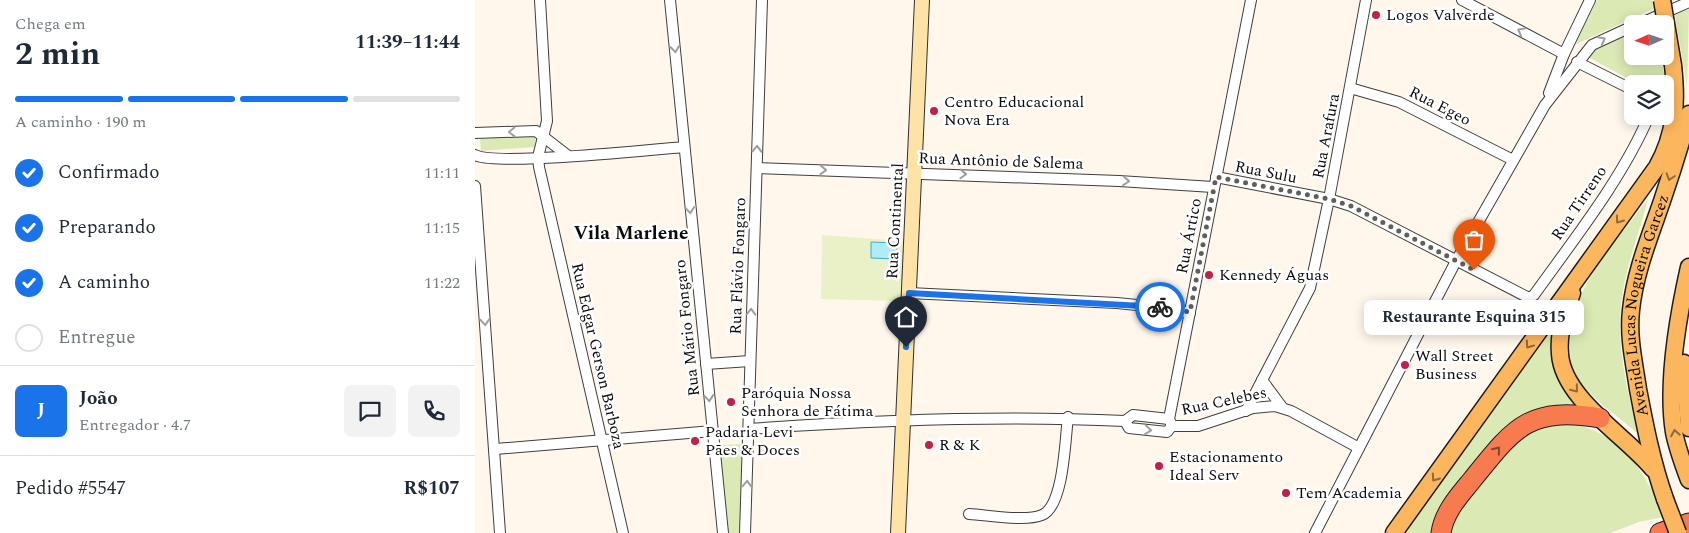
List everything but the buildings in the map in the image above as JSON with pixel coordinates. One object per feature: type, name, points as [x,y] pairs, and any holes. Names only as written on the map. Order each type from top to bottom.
[{"type":"highway","points":[[1441,533],[1451,507],[1513,432],[1529,422],[1546,416],[1563,414],[1600,418]]},
{"type":"highway","points":[[1660,533],[1689,522]]},
{"type":"main road","name":"Avenida Lucas Nogueira Garcez","points":[[1394,533],[1578,277],[1665,152],[1675,119],[1673,65],[1662,0]]},
{"type":"main road","name":"Avenida Lucas Nogueira Garcez","points":[[1677,533],[1655,472],[1631,346],[1631,309],[1644,254],[1672,172],[1689,114]]},
{"type":"main road","name":"Avenida Lucas Nogueira Garcez","points":[[1688,272],[1686,360],[1689,428]]},
{"type":"main road","name":"Avenida Lucas Nogueira Garcez","points":[[1688,272],[1675,350],[1672,397],[1674,431],[1689,480]]},
{"type":"main road","points":[[1578,277],[1563,324],[1559,347],[1561,361],[1570,383],[1600,418],[1635,448],[1655,472]]},
{"type":"street","points":[[538,157],[545,136],[547,114],[540,0]]},
{"type":"street","name":"Rua Mário Fongaro","points":[[670,0],[723,533]]},
{"type":"street","name":"Rua Flávio Fongaro","points":[[745,533],[762,0]]},
{"type":"street","name":"Rua Continental","points":[[898,533],[922,0]]},
{"type":"street","name":"Rua Ártico","points":[[1171,423],[1190,312],[1251,0]]},
{"type":"street","name":"Rua Arafura","points":[[1245,411],[1309,288],[1351,88],[1366,0]]},
{"type":"street","points":[[1465,0],[1564,54]]},
{"type":"street","points":[[1545,105],[1564,54],[1590,0]]},
{"type":"street","points":[[1659,15],[1689,2]]},
{"type":"street","points":[[1315,533],[1456,261],[1545,105],[1577,62],[1599,41],[1624,30]]},
{"type":"street","points":[[1577,62],[1624,86]]},
{"type":"street","name":"Rua Egeo","points":[[1351,88],[1399,102],[1513,160]]},
{"type":"street","name":"Rua Tirreno","points":[[1526,298],[1534,295],[1585,223],[1630,153],[1644,125]]},
{"type":"street","points":[[476,134],[535,131],[545,136],[567,155]]},
{"type":"street","points":[[475,155],[486,158],[538,157],[684,147]]},
{"type":"street","name":"Rua Edgar Gerson Barboza","points":[[538,157],[623,533]]},
{"type":"street","name":"Rua Antônio de Salema","points":[[757,168],[1215,182]]},
{"type":"street","name":"Rua Sulu","points":[[1215,182],[1329,199],[1376,217],[1526,298]]},
{"type":"street","points":[[475,186],[500,533]]},
{"type":"street","points":[[909,293],[1117,303],[1190,312]]},
{"type":"street","points":[[706,364],[750,361]]},
{"type":"street","name":"Rua Celebes","points":[[1262,380],[1282,407]]},
{"type":"street","name":"Rua Celebes","points":[[749,429],[902,419],[1068,418],[1125,420],[1133,415],[1197,426],[1245,411],[1269,406],[1282,407],[1359,448]]},
{"type":"street","points":[[969,514],[1029,517],[1042,515],[1049,509],[1058,490],[1068,418]]},
{"type":"street","points":[[495,449],[713,431]]},
{"type":"green space","points":[[1597,0],[1652,0],[1653,9],[1640,15],[1624,15],[1624,22],[1574,45]]},
{"type":"green space","points":[[1689,9],[1687,86],[1675,14]]},
{"type":"green space","points":[[1624,37],[1624,65],[1662,65],[1664,75],[1624,76],[1590,58],[1591,52]]},
{"type":"green space","points":[[535,135],[535,147],[481,151],[480,139]]},
{"type":"green space","points":[[1648,199],[1625,280],[1620,319],[1620,339],[1625,378],[1639,435],[1583,386],[1573,370],[1570,345],[1572,324],[1586,284],[1609,249]]},
{"type":"green space","points":[[822,235],[903,241],[901,301],[821,299]]},
{"type":"green space","points":[[1554,324],[1553,337],[1584,407],[1540,409],[1518,418],[1497,434],[1447,500],[1434,533],[1403,533]]},
{"type":"green space","points":[[1565,422],[1602,434],[1628,455],[1648,483],[1664,517],[1639,522],[1610,533],[1450,533],[1455,515],[1524,432]]},
{"type":"green space","points":[[745,444],[741,533],[728,533],[719,445]]},
{"type":"water","points":[[871,242],[897,243],[897,259],[871,258]]},
{"type":"way so far","points":[[1160,307],[1190,312],[1216,177],[1329,199],[1351,206],[1376,217],[1474,270]]},
{"type":"place","name":"Logos Valverde","points":[[1376,15]]},
{"type":"place","name":"Centro Educacional Nova Era","points":[[934,111]]},
{"type":"place","name":"Restaurante Esquina 315","points":[[1474,270]]},
{"type":"place","name":"Kennedy Águas","points":[[1209,275]]},
{"type":"place","name":"Wall Street Business","points":[[1405,365]]},
{"type":"place","name":"Paróquia Nossa Senhora de Fátima","points":[[731,402]]},
{"type":"place","name":"Padaria Levi Pães & Doces","points":[[695,441]]},
{"type":"place","name":"R & K","points":[[929,445]]},
{"type":"place","name":"Estacionamento Ideal Serv","points":[[1159,466]]},
{"type":"place","name":"Tem Academia","points":[[1286,493]]},
{"type":"district","name":"Vila Marlene","points":[[631,233]]},
{"type":"route","points":[[906,347],[909,293],[1117,303],[1160,307]]}]
